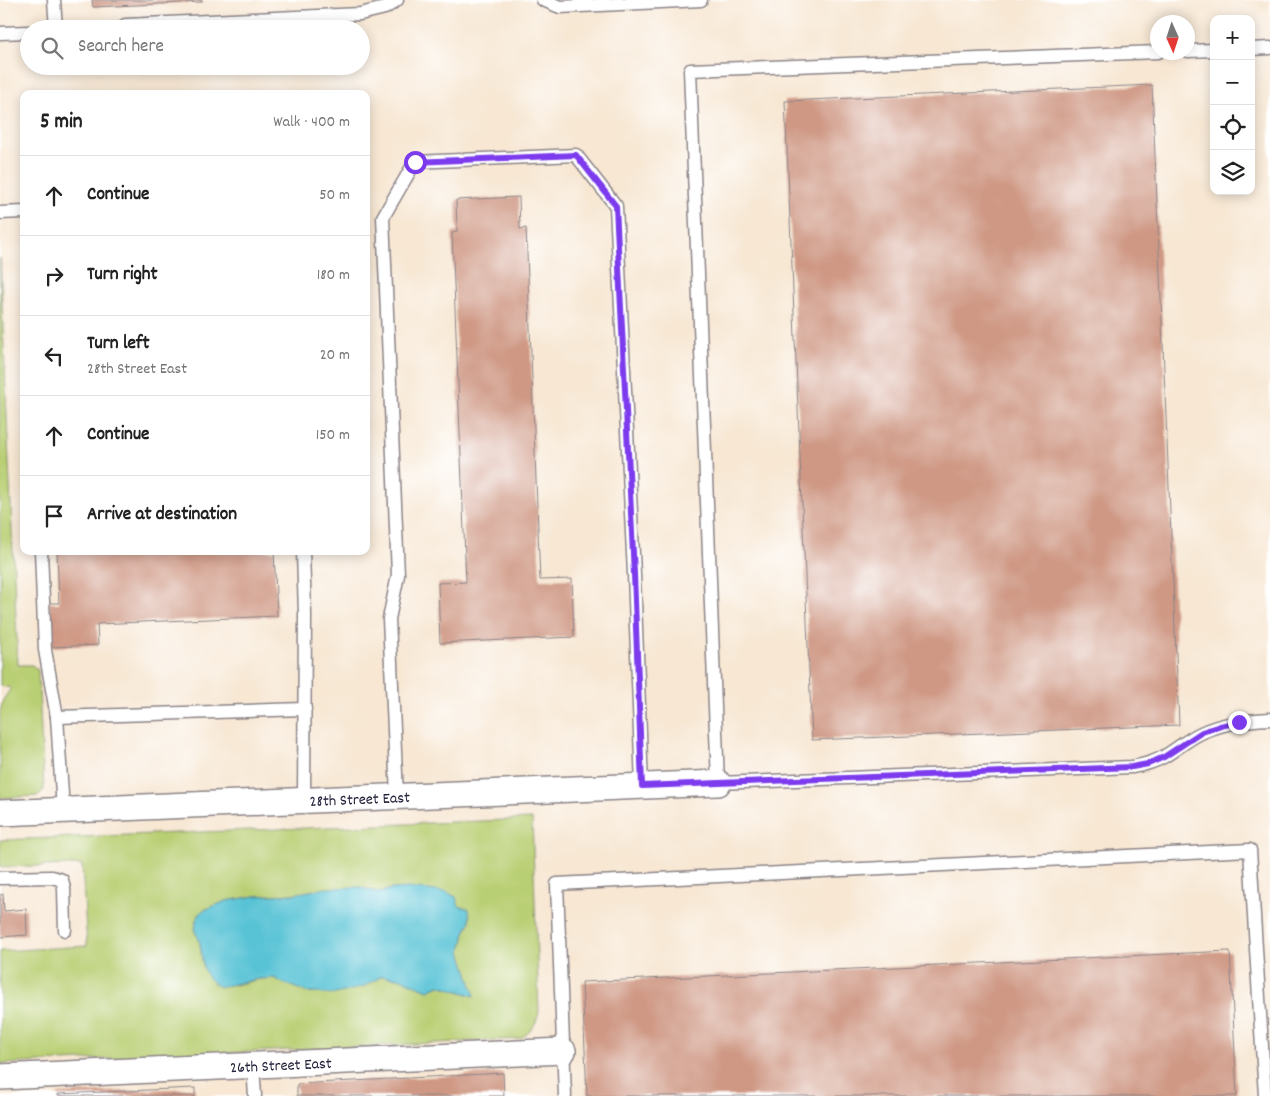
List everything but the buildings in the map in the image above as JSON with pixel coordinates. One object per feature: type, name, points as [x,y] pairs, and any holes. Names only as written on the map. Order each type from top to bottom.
[{"type":"street","name":"28th Street East","points":[[0,813],[718,783]]},
{"type":"street","name":"26th Street East","points":[[0,1077],[563,1051]]},
{"type":"lane","points":[[54,0],[55,20]]},
{"type":"lane","points":[[232,20],[360,14],[385,8],[397,0]]},
{"type":"lane","points":[[543,0],[560,7],[701,0]]},
{"type":"lane","points":[[0,33],[20,32]]},
{"type":"lane","points":[[1255,48],[1270,48]]},
{"type":"lane","points":[[1195,51],[1210,50]]},
{"type":"lane","points":[[1150,52],[690,70],[718,783],[1132,767],[1148,764],[1164,757],[1202,732],[1220,726],[1270,719]]},
{"type":"lane","points":[[397,796],[389,619],[398,575],[383,217],[415,162],[576,155],[616,206],[642,786]]},
{"type":"lane","points":[[0,213],[20,212]]},
{"type":"lane","points":[[41,555],[45,650],[56,717],[63,810]]},
{"type":"lane","points":[[303,555],[305,614],[304,800]]},
{"type":"lane","points":[[56,717],[304,709]]},
{"type":"lane","points":[[565,1096],[557,884],[1250,850],[1265,1096]]},
{"type":"lane","points":[[0,878],[52,876],[62,880],[64,888],[65,930]]},
{"type":"lane","points":[[253,1065],[255,1096]]},
{"type":"green space","points":[[0,258],[18,665],[32,665],[38,670],[44,790],[37,796],[0,798],[0,712],[3,700],[11,688],[0,686]]},
{"type":"green space","points":[[532,819],[538,1017],[532,1028],[520,1039],[0,1064],[0,951],[87,946],[82,865],[0,867],[0,840]],"holes":[[[360,887],[380,893],[391,889],[470,921],[461,951],[474,996],[439,985],[428,990],[399,978],[382,976],[363,987],[285,984],[274,978],[259,979],[235,985],[209,979],[203,966],[199,938],[195,932],[196,920],[202,911],[226,901],[256,896]]]},
{"type":"water","points":[[360,887],[380,893],[391,889],[408,888],[447,892],[456,897],[459,906],[469,909],[470,921],[461,951],[475,996],[439,985],[428,990],[399,978],[382,976],[363,987],[336,994],[311,993],[274,978],[219,987],[206,974],[202,962],[200,943],[195,932],[196,920],[202,911],[226,901],[256,896],[293,894],[326,888]]},
{"type":"route","points":[[415,162],[576,155],[616,206],[634,574],[642,786],[1132,767],[1148,764],[1164,757],[1202,732],[1239,722]]}]
